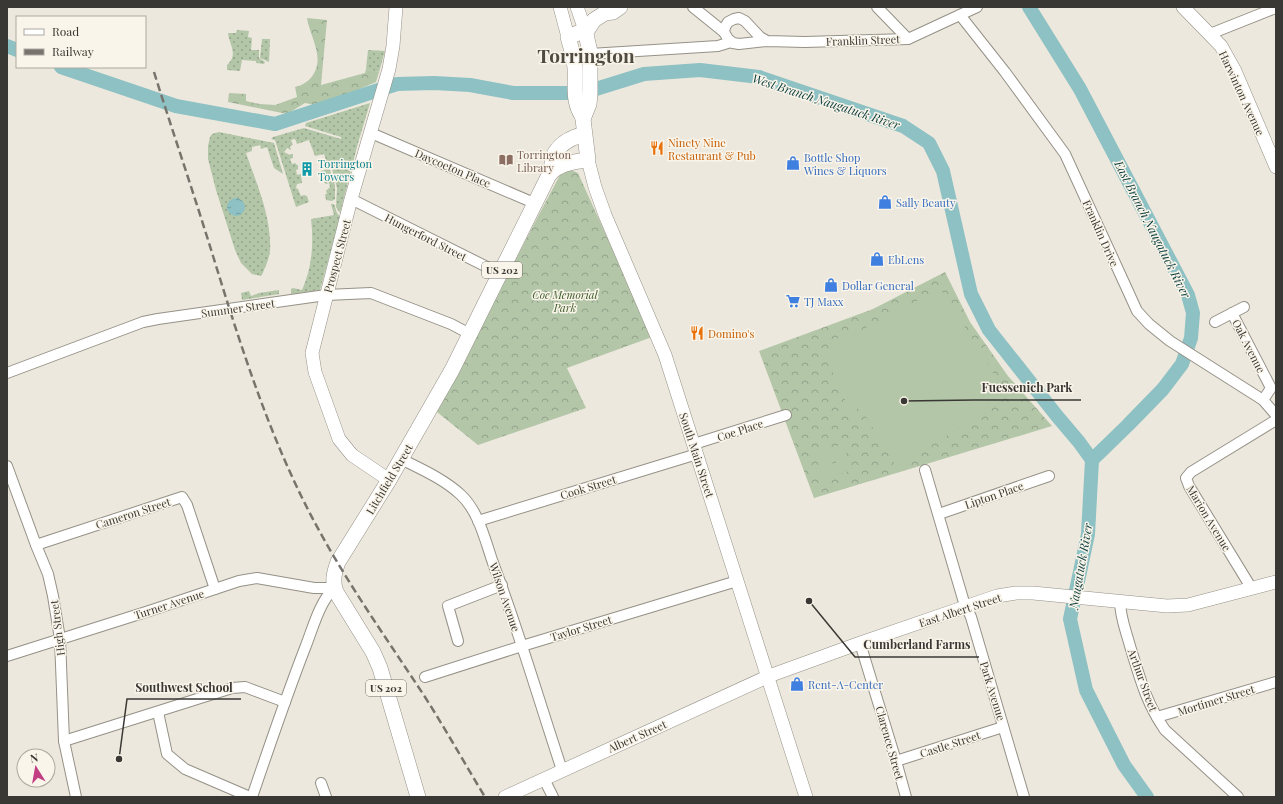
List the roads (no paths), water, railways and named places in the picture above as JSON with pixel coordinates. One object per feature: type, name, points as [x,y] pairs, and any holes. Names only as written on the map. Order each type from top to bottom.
[{"type":"highway","points":[[568,37],[596,29],[611,18],[616,10]]},
{"type":"highway","name":"South Main Street","points":[[582,99],[590,80],[590,57],[587,32]]},
{"type":"highway","name":"South Main Street","points":[[568,37],[574,61],[575,84],[582,99],[588,106],[583,116],[588,160]]},
{"type":"highway","name":"Litchfield Street","points":[[334,588],[334,576],[338,562],[389,480],[452,370],[501,274],[534,203],[552,170],[552,160],[556,151],[569,140],[584,134]]},
{"type":"highway","points":[[552,170],[571,162],[588,160]]},
{"type":"highway","name":"US 202","points":[[334,588],[373,652],[380,668],[418,797]]},
{"type":"main road","name":"Prospect Street","points":[[389,480],[352,455],[338,439],[315,372],[312,353],[352,199],[389,69],[393,46],[396,7]]},
{"type":"main road","points":[[560,7],[568,37]]},
{"type":"main road","points":[[578,7],[587,32]]},
{"type":"main road","name":"Harwinton Avenue","points":[[1183,7],[1221,46],[1234,71],[1276,167]]},
{"type":"main road","name":"South Main Street","points":[[588,160],[596,191],[605,215],[665,355],[769,676],[806,797]]},
{"type":"main road","name":"East Albert Street","points":[[769,676],[860,642],[997,596],[1033,593],[1167,606],[1188,605],[1276,582]]},
{"type":"main road","name":"Albert Street","points":[[505,797],[769,676]]},
{"type":"street","points":[[693,7],[724,32],[728,40],[732,42]]},
{"type":"street","points":[[877,7],[908,39]]},
{"type":"street","name":"Franklin Street","points":[[590,57],[718,46],[732,42],[739,44],[908,39],[977,7]]},
{"type":"street","points":[[1210,34],[1273,9]]},
{"type":"street","name":"Franklin Drive","points":[[960,15],[1005,72],[1065,154],[1127,290],[1138,311],[1148,324],[1170,342],[1263,400],[1276,415]]},
{"type":"street","points":[[724,32],[728,22],[739,18],[745,20],[760,37],[767,42]]},
{"type":"street","name":"Daycoeton Place","points":[[371,133],[534,203]]},
{"type":"street","name":"Hungerford Street","points":[[352,199],[501,274]]},
{"type":"street","name":"Summer Street","points":[[7,373],[143,322],[326,295],[371,293],[451,324],[470,334]]},
{"type":"street","name":"Oak Avenue","points":[[1215,322],[1244,307]]},
{"type":"street","name":"Oak Avenue","points":[[1232,313],[1271,388],[1263,400]]},
{"type":"street","name":"Coe Place","points":[[696,449],[786,415]]},
{"type":"street","name":"Marion Avenue","points":[[1252,589],[1189,486],[1186,478],[1191,472],[1276,420]]},
{"type":"street","name":"Cook Street","points":[[478,521],[696,449]]},
{"type":"street","name":"Wilson Avenue","points":[[401,459],[436,477],[461,495],[470,506],[478,521],[502,586],[562,770]]},
{"type":"street","name":"Park Avenue","points":[[925,470],[966,607],[971,616],[1024,797]]},
{"type":"street","name":"High Street","points":[[8,471],[48,574],[60,639],[64,741],[76,797]]},
{"type":"street","name":"Lipton Place","points":[[938,514],[1049,476]]},
{"type":"street","name":"Cameron Street","points":[[36,545],[182,497],[187,505],[215,589]]},
{"type":"street","name":"Turner Avenue","points":[[7,656],[239,581],[257,578],[314,588],[334,588]]},
{"type":"street","name":"Taylor Street","points":[[425,677],[737,581]]},
{"type":"street","points":[[458,641],[448,606],[502,586]]},
{"type":"street","name":"Litchfield Street","points":[[251,797],[285,702],[322,607],[334,588]]},
{"type":"street","name":"Arthur Street","points":[[1120,602],[1123,623],[1141,683],[1156,717],[1166,730],[1238,797]]},
{"type":"street","name":"Clarence Street","points":[[860,642],[906,797]]},
{"type":"street","name":"Mortimer Street","points":[[1156,717],[1276,682]]},
{"type":"street","points":[[64,741],[232,688],[245,686],[285,702]]},
{"type":"street","points":[[158,712],[167,754],[185,769],[251,797]]},
{"type":"street","name":"Castle Street","points":[[896,760],[1003,726]]},
{"type":"street","points":[[544,779],[553,797]]},
{"type":"street","points":[[321,783],[326,797]]},
{"type":"water","points":[[236,198],[242,201],[245,207],[242,213],[236,216],[230,213],[227,207],[230,201]]},
{"type":"waterway","name":"East Branch Naugatuck River","points":[[1029,7],[1080,89],[1188,295],[1193,313],[1191,338],[1182,364],[1163,389],[1092,460]]},
{"type":"waterway","name":"West Branch Naugatuck River","points":[[7,46],[16,50]]},
{"type":"waterway","name":"West Branch Naugatuck River","points":[[64,68],[176,106],[275,124],[397,84],[434,83],[470,85],[513,93],[583,93],[644,74],[700,70],[759,77],[903,126],[929,143],[943,171],[971,294],[989,330],[1092,460]]},
{"type":"waterway","name":"Naugatuck River","points":[[1092,460],[1088,534],[1070,619],[1086,690],[1124,765],[1147,797]]},
{"type":"railway","points":[[154,72],[234,324],[270,426],[284,459],[315,523],[340,567],[425,697],[485,797]]},
{"type":"place","name":"Ninety Nine Restaurant & Pub","points":[[657,148]]},
{"type":"place","name":"Torrington Library","points":[[506,160]]},
{"type":"place","name":"Bottle Shop Wines & Liquors","points":[[793,163]]},
{"type":"place","name":"Torrington Towers","points":[[307,169]]},
{"type":"place","name":"Sally Beauty","points":[[885,202]]},
{"type":"place","name":"EbLens","points":[[877,259]]},
{"type":"place","name":"Dollar General","points":[[831,285]]},
{"type":"place","name":"TJ Maxx","points":[[793,301]]},
{"type":"place","name":"Domino's","points":[[697,333]]},
{"type":"place","name":"Fuessenich Park","points":[[904,401]]},
{"type":"place","name":"Cumberland Farms","points":[[809,601]]},
{"type":"place","name":"Rent-A-Center","points":[[797,684]]},
{"type":"place","name":"Southwest School","points":[[119,759]]},
{"type":"district","name":"Torrington","points":[[586,55]]},
{"type":"park label","name":"Coe Memorial Park","points":[[565,300]]}]
